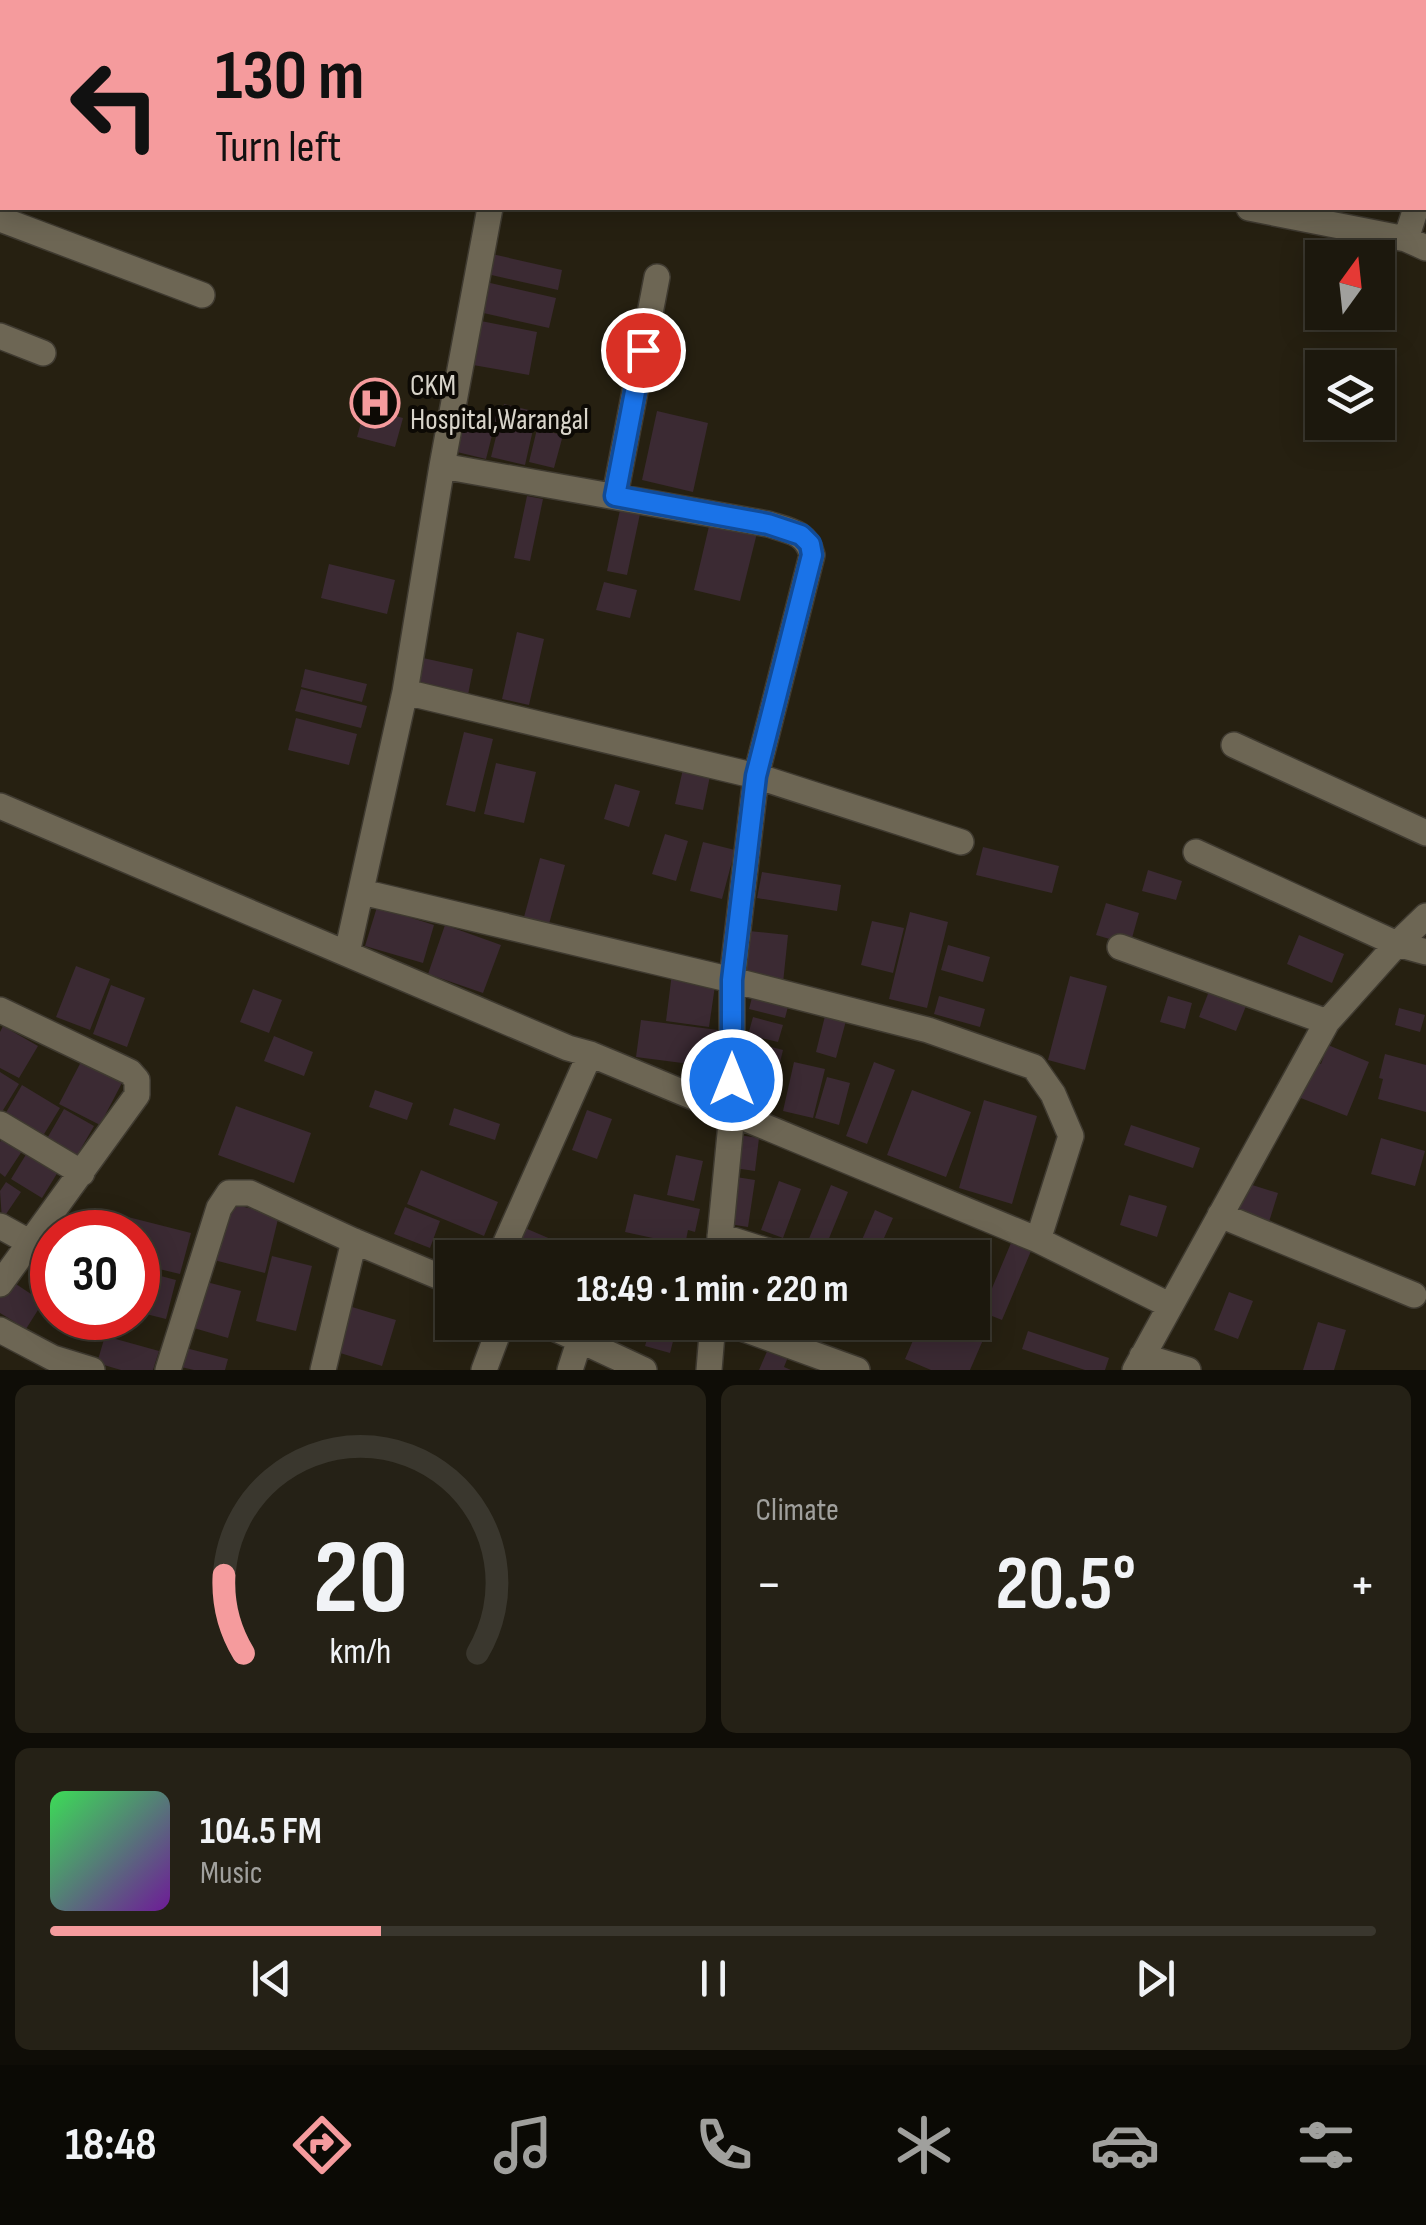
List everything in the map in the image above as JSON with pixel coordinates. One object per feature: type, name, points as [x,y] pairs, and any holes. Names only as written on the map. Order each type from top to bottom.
[{"type":"street","points":[[347,953],[405,692],[490,210]]},
{"type":"street","points":[[1259,210],[1416,244],[1416,210]]},
{"type":"street","points":[[0,219],[202,295]]},
{"type":"street","points":[[615,496],[657,278]]},
{"type":"street","points":[[0,336],[43,353]]},
{"type":"street","points":[[442,466],[768,524],[801,535],[810,544],[812,555],[756,776],[732,980],[732,1112],[720,1240]]},
{"type":"street","points":[[405,692],[756,776],[961,842]]},
{"type":"street","points":[[1234,745],[1426,833]]},
{"type":"street","points":[[0,806],[568,1048],[1038,1240],[1169,1304]]},
{"type":"street","points":[[1196,852],[1397,944],[1426,952]]},
{"type":"street","points":[[362,892],[928,1030],[1034,1068],[1053,1094],[1070,1136],[1038,1240]]},
{"type":"street","points":[[1188,1370],[1139,1363],[1328,1022],[1426,916]]},
{"type":"street","points":[[1120,948],[1328,1022]]},
{"type":"street","points":[[0,1010],[130,1072],[137,1080],[137,1094],[0,1284]]},
{"type":"street","points":[[507,1240],[590,1054]]},
{"type":"street","points":[[0,1124],[82,1173]]},
{"type":"street","points":[[168,1370],[219,1208],[229,1193],[250,1193],[435,1275]]},
{"type":"street","points":[[1220,1215],[1414,1296]]},
{"type":"street","points":[[0,1226],[29,1242]]},
{"type":"street","points":[[323,1370],[354,1241]]},
{"type":"street","points":[[0,1330],[53,1358],[92,1370]]},
{"type":"street","points":[[484,1370],[495,1340]]},
{"type":"street","points":[[575,1340],[644,1370]]},
{"type":"street","points":[[708,1370],[710,1340]]},
{"type":"street","points":[[774,1340],[857,1370]]},
{"type":"street","points":[[570,1370],[579,1342]]},
{"type":"building","points":[[492,254],[562,270],[558,290],[487,274]]},
{"type":"building","points":[[486,282],[556,298],[549,328],[479,312]]},
{"type":"building","points":[[481,321],[537,332],[529,375],[473,365]]},
{"type":"building","points":[[504,404],[537,412],[525,465],[491,457]]},
{"type":"building","points":[[365,408],[403,418],[395,447],[357,437]]},
{"type":"building","points":[[467,409],[497,416],[486,459],[457,452]]},
{"type":"building","points":[[657,411],[708,423],[693,492],[642,480]]},
{"type":"building","points":[[537,429],[563,435],[554,468],[529,462]]},
{"type":"building","points":[[527,496],[543,499],[530,561],[514,558]]},
{"type":"building","points":[[620,510],[640,514],[627,575],[607,571]]},
{"type":"building","points":[[710,522],[757,533],[740,601],[694,590]]},
{"type":"building","points":[[329,564],[395,580],[387,614],[321,598]]},
{"type":"building","points":[[604,582],[637,590],[630,618],[596,610]]},
{"type":"building","points":[[517,632],[544,639],[529,705],[502,699]]},
{"type":"building","points":[[423,658],[473,669],[468,695],[418,683]]},
{"type":"building","points":[[305,669],[367,684],[362,702],[301,687]]},
{"type":"building","points":[[301,689],[367,706],[361,728],[295,711]]},
{"type":"building","points":[[296,718],[357,734],[349,765],[288,750]]},
{"type":"building","points":[[464,732],[493,739],[475,812],[446,805]]},
{"type":"building","points":[[496,763],[536,772],[524,823],[484,814]]},
{"type":"building","points":[[683,769],[710,776],[703,810],[675,804]]},
{"type":"building","points":[[615,784],[640,791],[629,827],[604,819]]},
{"type":"building","points":[[665,834],[688,841],[676,881],[652,874]]},
{"type":"building","points":[[703,842],[735,850],[722,899],[690,891]]},
{"type":"building","points":[[983,847],[1059,866],[1052,893],[976,875]]},
{"type":"building","points":[[540,858],[565,865],[549,924],[524,917]]},
{"type":"building","points":[[1148,870],[1182,881],[1176,900],[1142,891]]},
{"type":"building","points":[[762,872],[841,885],[837,911],[757,898]]},
{"type":"building","points":[[1106,903],[1139,913],[1130,945],[1096,935]]},
{"type":"building","points":[[377,907],[434,925],[423,963],[365,946]]},
{"type":"building","points":[[910,912],[948,922],[927,1008],[889,999]]},
{"type":"building","points":[[872,921],[904,928],[893,973],[861,965]]},
{"type":"building","points":[[445,925],[501,945],[483,993],[428,974]]},
{"type":"building","points":[[749,931],[788,935],[783,983],[744,979]]},
{"type":"building","points":[[1299,935],[1344,954],[1332,983],[1287,964]]},
{"type":"building","points":[[948,945],[990,957],[983,982],[941,970]]},
{"type":"building","points":[[76,966],[110,979],[90,1030],[56,1017]]},
{"type":"building","points":[[672,973],[716,979],[709,1027],[666,1021]]},
{"type":"building","points":[[1070,976],[1107,986],[1085,1070],[1048,1060]]},
{"type":"building","points":[[111,985],[145,998],[127,1047],[93,1034]]},
{"type":"building","points":[[1211,986],[1248,1001],[1236,1031],[1199,1017]]},
{"type":"building","points":[[253,989],[282,1000],[269,1033],[240,1022]]},
{"type":"building","points":[[754,990],[790,999],[785,1018],[749,1009]]},
{"type":"building","points":[[939,996],[985,1009],[980,1027],[934,1014]]},
{"type":"building","points":[[1168,996],[1192,1003],[1185,1029],[1160,1022]]},
{"type":"building","points":[[1399,1008],[1425,1015],[1420,1032],[1395,1025]]},
{"type":"building","points":[[826,1012],[847,1017],[836,1058],[816,1052]]},
{"type":"building","points":[[753,1017],[783,1025],[778,1042],[748,1035]]},
{"type":"building","points":[[641,1020],[718,1030],[713,1067],[636,1057]]},
{"type":"building","points":[[3,1026],[38,1046],[19,1078],[0,1068]]},
{"type":"building","points":[[274,1036],[313,1052],[304,1076],[264,1061]]},
{"type":"building","points":[[752,1042],[783,1050],[775,1083],[743,1075]]},
{"type":"building","points":[[1328,1045],[1369,1062],[1347,1116],[1293,1095],[1307,1059],[1321,1064]]},
{"type":"building","points":[[1385,1054],[1426,1065],[1426,1112],[1378,1099]]},
{"type":"building","points":[[83,1058],[124,1079],[100,1125],[59,1104]]},
{"type":"building","points":[[794,1062],[825,1069],[813,1118],[783,1111]]},
{"type":"building","points":[[874,1062],[895,1070],[867,1144],[846,1136]]},
{"type":"building","points":[[0,1072],[19,1084],[0,1115]]},
{"type":"building","points":[[827,1077],[850,1083],[839,1125],[815,1118]]},
{"type":"building","points":[[22,1085],[60,1108],[41,1139],[4,1116]]},
{"type":"building","points":[[375,1090],[413,1103],[407,1120],[369,1107]]},
{"type":"building","points":[[912,1090],[971,1112],[946,1177],[887,1155]]},
{"type":"building","points":[[984,1100],[1037,1116],[1012,1204],[959,1188]]},
{"type":"building","points":[[236,1106],[311,1133],[294,1183],[218,1155]]},
{"type":"building","points":[[454,1108],[500,1124],[495,1140],[449,1125]]},
{"type":"building","points":[[64,1109],[94,1126],[75,1159],[45,1142]]},
{"type":"building","points":[[587,1110],[612,1119],[597,1159],[572,1150]]},
{"type":"building","points":[[1131,1125],[1200,1148],[1193,1168],[1124,1145]]},
{"type":"building","points":[[4,1135],[24,1148],[5,1177],[0,1173],[0,1142]]},
{"type":"building","points":[[739,1135],[759,1138],[755,1171],[734,1168]]},
{"type":"building","points":[[1381,1138],[1425,1151],[1415,1186],[1371,1174]]},
{"type":"building","points":[[30,1148],[61,1167],[42,1198],[11,1179]]},
{"type":"building","points":[[676,1155],[703,1161],[694,1201],[667,1195]]},
{"type":"building","points":[[421,1170],[498,1202],[484,1236],[407,1204]]},
{"type":"building","points":[[736,1177],[755,1180],[748,1227],[729,1224]]},
{"type":"building","points":[[779,1181],[801,1189],[783,1238],[761,1230]]},
{"type":"building","points":[[6,1182],[21,1192],[2,1220],[0,1191]]},
{"type":"building","points":[[1246,1183],[1278,1193],[1269,1222],[1237,1212]]},
{"type":"building","points":[[831,1185],[848,1192],[828,1240],[808,1240]]},
{"type":"building","points":[[634,1194],[700,1209],[695,1232],[688,1230],[686,1240],[662,1240],[625,1232]]},
{"type":"building","points":[[1129,1195],[1167,1206],[1157,1237],[1120,1225]]},
{"type":"building","points":[[223,1202],[279,1215],[265,1273],[210,1259]]},
{"type":"building","points":[[405,1207],[440,1221],[430,1248],[394,1234]]},
{"type":"building","points":[[875,1210],[893,1218],[883,1240],[862,1240]]},
{"type":"building","points":[[160,1225],[191,1233],[180,1274],[160,1269]]},
{"type":"building","points":[[525,1228],[553,1240],[520,1240]]},
{"type":"building","points":[[1011,1243],[1031,1251],[1002,1320],[990,1315],[990,1293]]},
{"type":"building","points":[[272,1256],[312,1266],[296,1331],[256,1321]]},
{"type":"building","points":[[160,1276],[176,1280],[166,1319],[160,1318]]},
{"type":"building","points":[[10,1280],[30,1293],[30,1323],[26,1329],[0,1313],[0,1295]]},
{"type":"building","points":[[199,1280],[241,1291],[228,1338],[187,1326]]},
{"type":"building","points":[[1229,1292],[1253,1301],[1238,1339],[1214,1330]]},
{"type":"building","points":[[352,1307],[396,1320],[382,1366],[337,1352]]},
{"type":"building","points":[[1318,1322],[1346,1330],[1334,1370],[1303,1370]]},
{"type":"building","points":[[1028,1331],[1109,1358],[1105,1370],[1085,1370],[1022,1349]]},
{"type":"building","points":[[104,1340],[119,1340],[159,1351],[153,1370],[121,1370],[97,1363]]},
{"type":"building","points":[[647,1340],[673,1340],[670,1353],[645,1346]]},
{"type":"building","points":[[913,1340],[983,1340],[970,1370],[931,1370],[905,1359]]},
{"type":"building","points":[[182,1347],[228,1359],[225,1370],[177,1366]]},
{"type":"building","points":[[768,1349],[788,1357],[784,1367],[791,1370],[759,1370]]},
{"type":"place","name":"CKM Hospital,Warangal","points":[[375,403]]},
{"type":"route","points":[[643,350],[615,496],[768,524],[801,535],[810,544],[812,555],[756,776],[732,980],[732,1080]]}]
